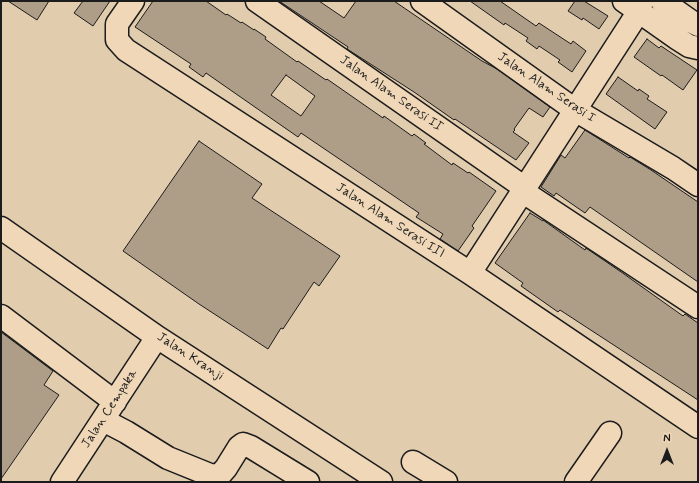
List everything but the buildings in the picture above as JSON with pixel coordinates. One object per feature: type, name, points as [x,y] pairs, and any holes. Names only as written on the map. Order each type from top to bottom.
[{"type":"street","name":"Jalan Alam Serasi III","points":[[133,1],[117,24],[117,40],[126,50],[470,273],[698,427]]},
{"type":"street","name":"Jalan Alam Serasi II","points":[[257,1],[524,189],[698,307]]},
{"type":"street","name":"Jalan Alam Serasi I","points":[[422,1],[575,110],[673,168],[698,185]]},
{"type":"street","points":[[662,1],[698,25]]},
{"type":"street","points":[[470,273],[575,110],[635,4],[678,39],[689,46],[698,48]]},
{"type":"street","points":[[673,168],[698,168]]},
{"type":"street","name":"Jalan Kranji","points":[[1,228],[158,337],[381,482]]},
{"type":"street","points":[[1,316],[109,411],[126,432],[168,458],[210,475],[219,476],[226,468],[238,447],[243,444],[251,447],[308,482]]},
{"type":"street","name":"Jalan Cempaka","points":[[62,482],[158,337]]},
{"type":"street","points":[[576,482],[610,433]]},
{"type":"street","points":[[413,462],[446,482]]}]
